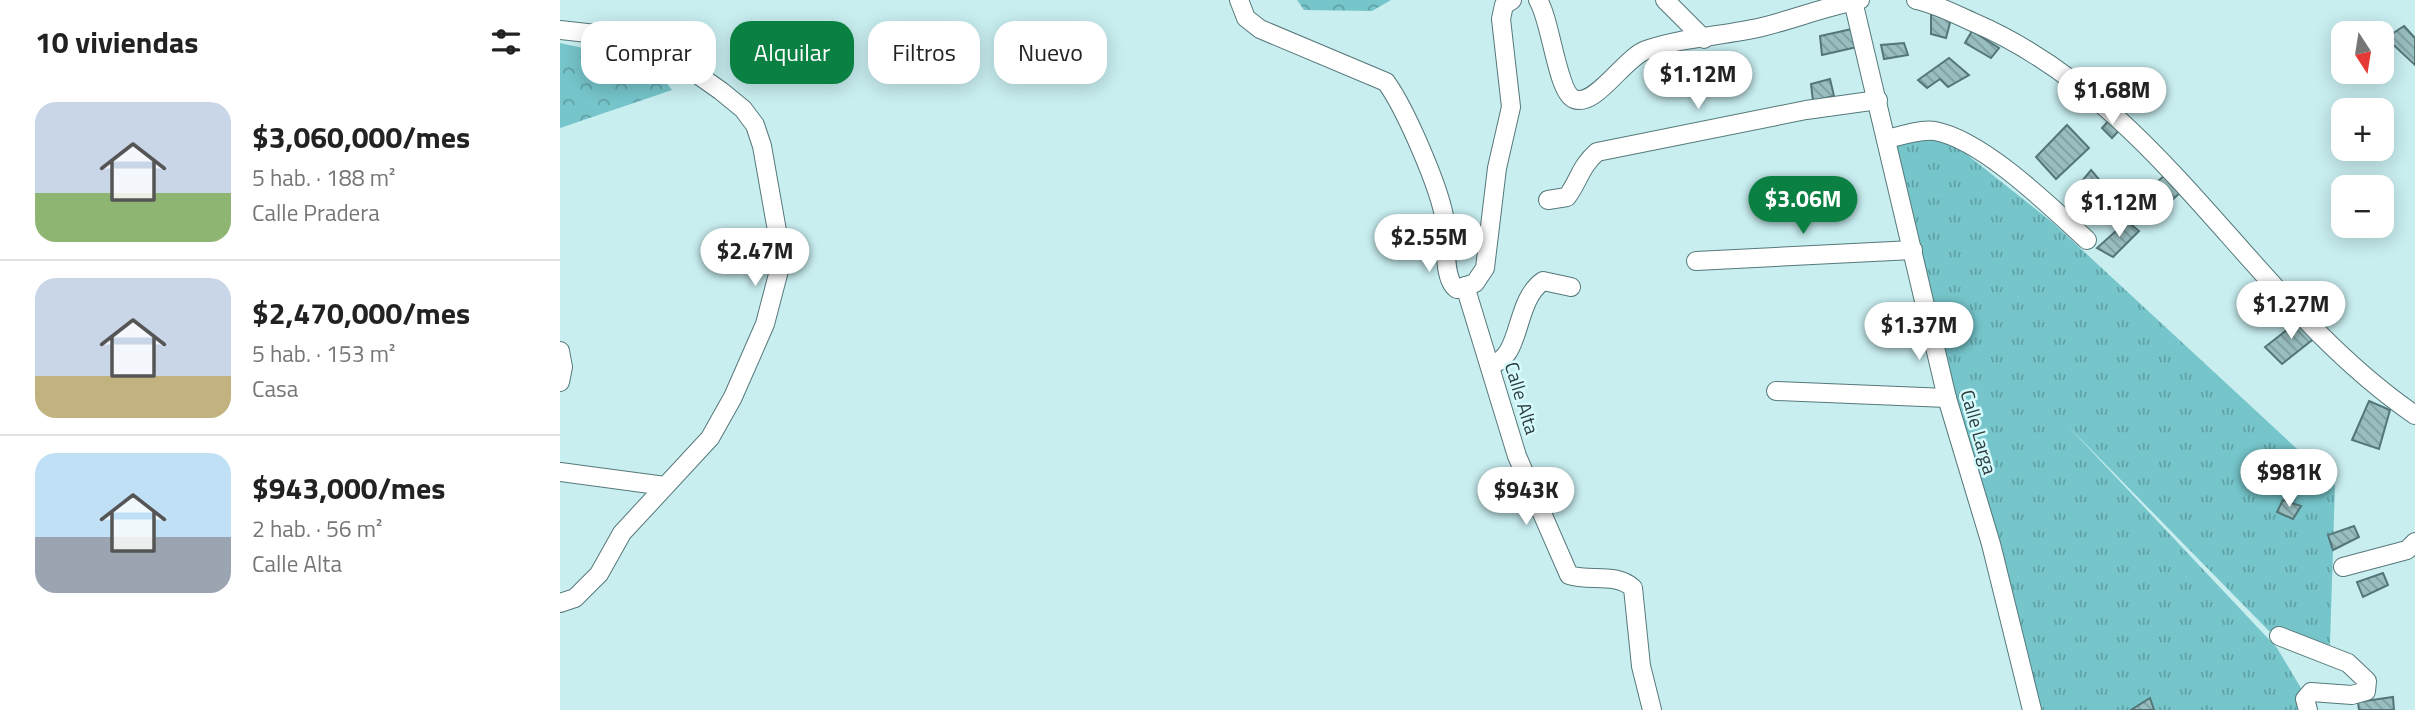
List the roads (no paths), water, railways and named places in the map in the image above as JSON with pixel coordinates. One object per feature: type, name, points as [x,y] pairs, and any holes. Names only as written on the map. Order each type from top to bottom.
[{"type":"street","points":[[1238,0],[1246,18],[1260,29],[1386,82],[1399,100],[1445,217],[1449,279],[1457,289],[1475,283],[1485,268],[1497,168],[1511,107],[1501,19],[1504,5],[1512,0]]},
{"type":"street","points":[[1538,0],[1553,39],[1565,92],[1574,99],[1583,100],[1595,96],[1622,65],[1643,51],[1670,43],[1763,27],[1857,1]]},
{"type":"street","points":[[1665,0],[1704,38]]},
{"type":"street","points":[[1916,0],[1942,5],[1993,31],[2075,81],[2145,145],[2285,296],[2364,376],[2415,415]]},
{"type":"street","name":"Calle Larga","points":[[1857,1],[1947,398],[1991,544],[2032,710]]},
{"type":"street","points":[[560,30],[641,39],[657,46],[743,109],[755,125],[762,146],[782,259],[765,324],[733,397],[710,438],[622,533],[599,574],[575,598],[560,603]]},
{"type":"street","points":[[1548,200],[1567,197],[1577,183],[1583,164],[1597,152],[1806,110],[1878,100]]},
{"type":"street","points":[[1888,139],[1932,131],[1948,135],[1977,149],[2037,195],[2087,240]]},
{"type":"street","points":[[1696,261],[1913,250]]},
{"type":"street","points":[[1490,365],[1505,360],[1510,352],[1525,302],[1533,288],[1543,281],[1571,287]]},
{"type":"street","name":"Calle Alta","points":[[1465,286],[1517,456],[1569,575],[1581,579],[1619,580],[1633,588],[1641,666],[1652,710]]},
{"type":"street","points":[[560,351],[564,367],[560,382]]},
{"type":"street","points":[[1776,391],[1947,398]]},
{"type":"street","points":[[560,472],[665,486]]},
{"type":"street","points":[[2343,567],[2407,550],[2415,542]]},
{"type":"street","points":[[2279,636],[2348,663],[2367,681],[2367,691],[2353,695],[2311,692],[2305,699],[2308,710]]}]
